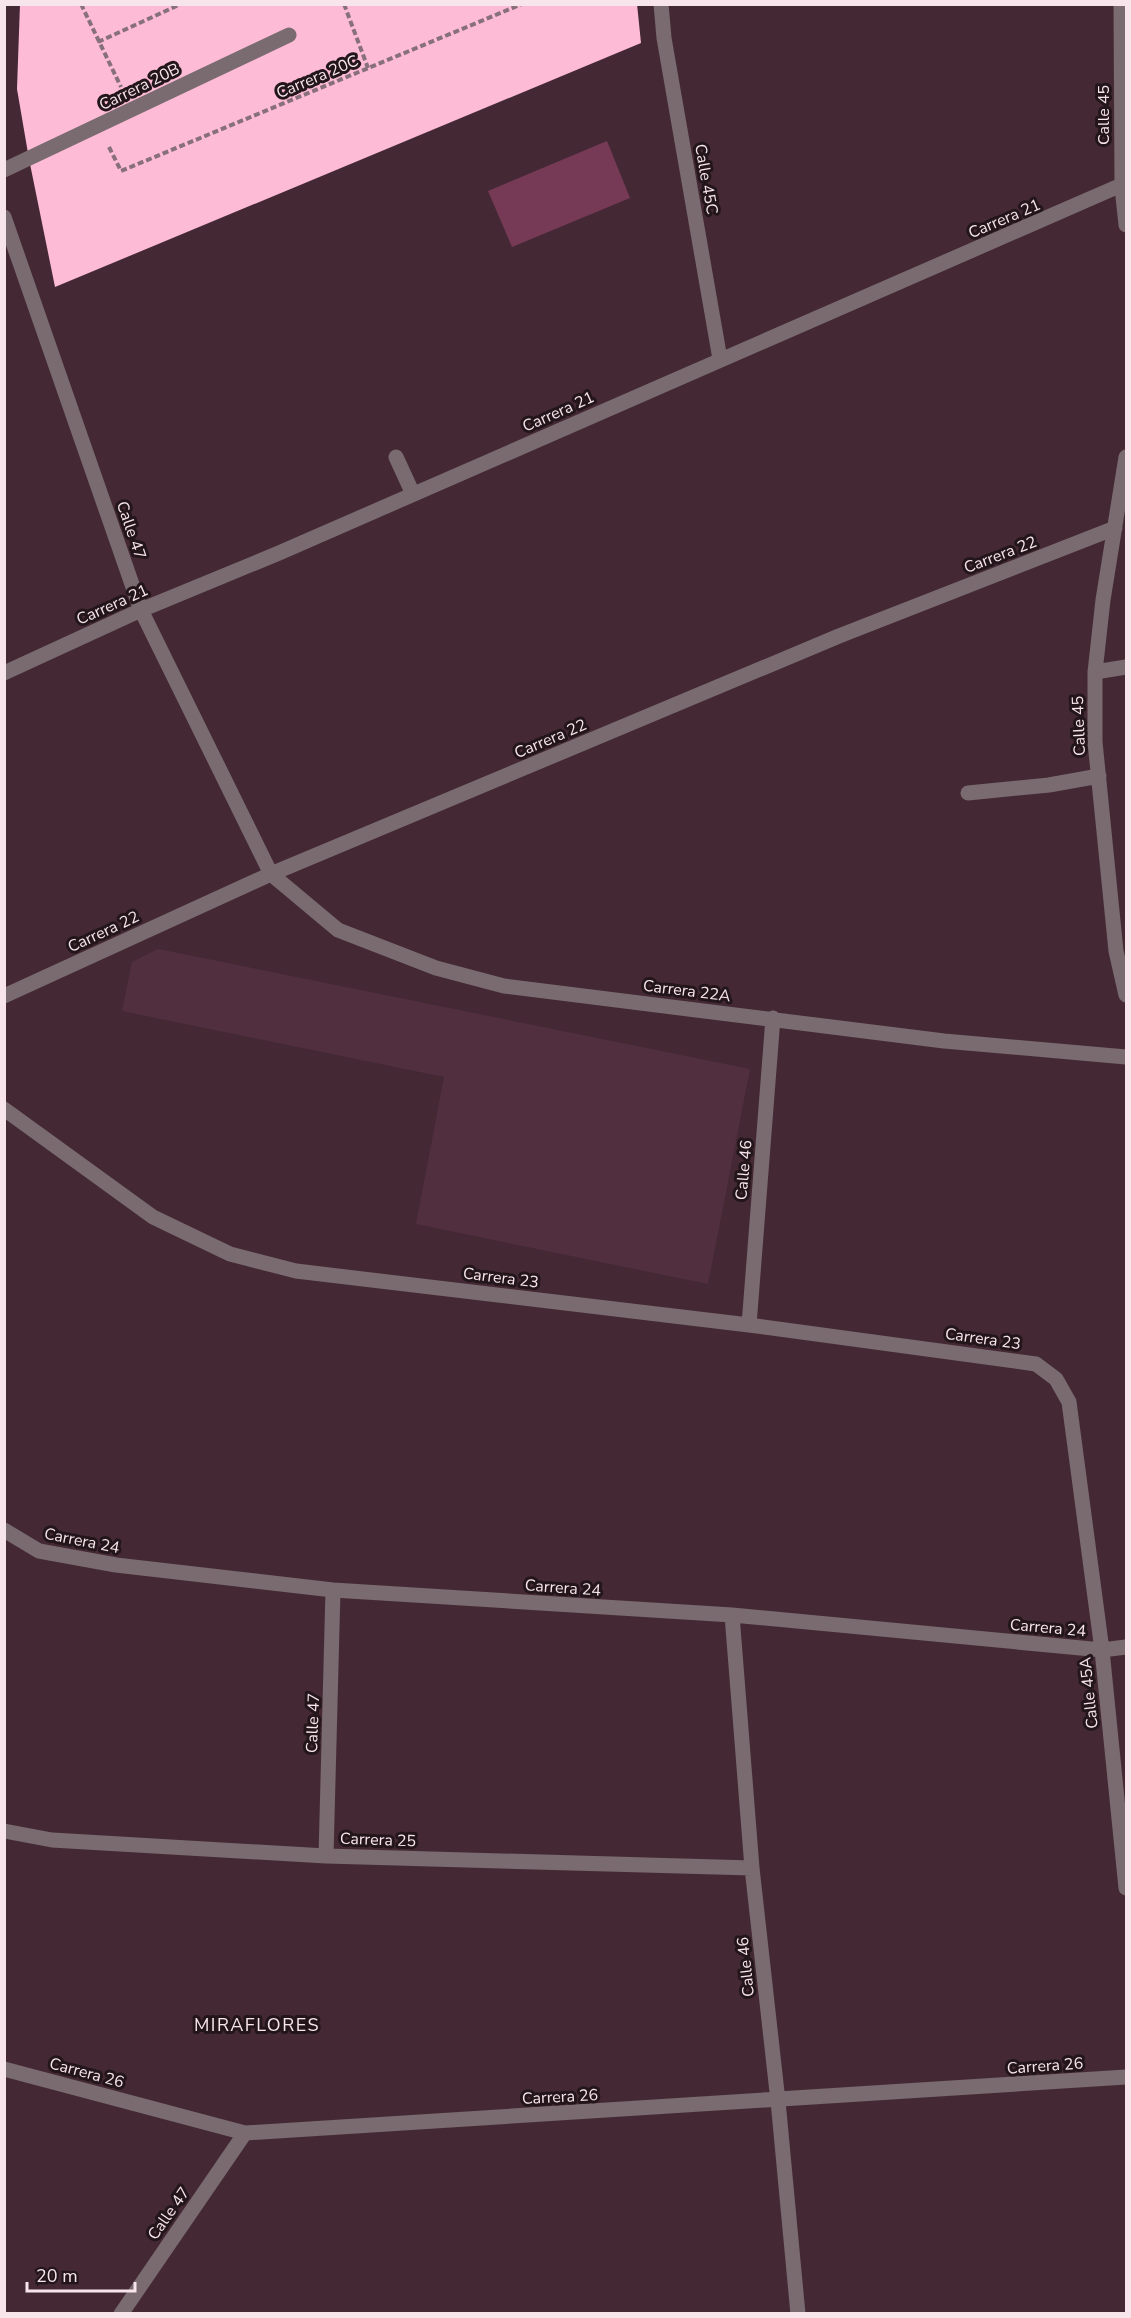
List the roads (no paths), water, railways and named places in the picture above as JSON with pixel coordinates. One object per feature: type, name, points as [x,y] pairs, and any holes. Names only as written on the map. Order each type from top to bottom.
[{"type":"street","name":"Calle 45C","points":[[661,4],[664,38],[720,359]]},
{"type":"street","name":"Calle 45","points":[[1121,4],[1126,225]]},
{"type":"street","name":"Carrera 20B","points":[[4,170],[290,35]]},
{"type":"street","name":"Carrera 21","points":[[4,673],[141,610],[279,554],[720,359],[1124,185]]},
{"type":"street","name":"Calle 47","points":[[4,218],[141,610],[271,874]]},
{"type":"street","points":[[396,457],[413,495]]},
{"type":"street","name":"Calle 45","points":[[1126,457],[1103,600],[1095,672],[1095,742],[1116,951],[1126,995]]},
{"type":"street","name":"Carrera 22","points":[[4,996],[271,874],[839,636],[1115,528]]},
{"type":"street","points":[[1095,672],[1126,667]]},
{"type":"street","points":[[968,793],[1048,785],[1099,776]]},
{"type":"street","name":"Carrera 22A","points":[[271,874],[338,930],[436,968],[504,986],[944,1041],[1126,1057]]},
{"type":"street","name":"Calle 46","points":[[749,1325],[773,1018]]},
{"type":"street","name":"Carrera 23","points":[[4,1109],[153,1217],[230,1254],[296,1271],[749,1325],[1036,1364]]},
{"type":"street","name":"Calle 45A","points":[[1036,1364],[1056,1379],[1069,1402],[1102,1650],[1126,1888]]},
{"type":"street","name":"Carrera 24","points":[[4,1530],[39,1551],[116,1565],[333,1590],[732,1615],[1102,1650],[1126,1647]]},
{"type":"street","name":"Calle 47","points":[[326,1856],[333,1590]]},
{"type":"street","name":"Calle 46","points":[[732,1615],[752,1868],[778,2101],[798,2313]]},
{"type":"street","name":"Carrera 25","points":[[4,1831],[52,1840],[326,1856],[752,1868]]},
{"type":"street","name":"Carrera 26","points":[[4,2069],[246,2133],[1126,2078]]},
{"type":"street","name":"Calle 47","points":[[121,2313],[246,2133]]},
{"type":"district","name":"MIRAFLORES","points":[[257,2025]]}]
